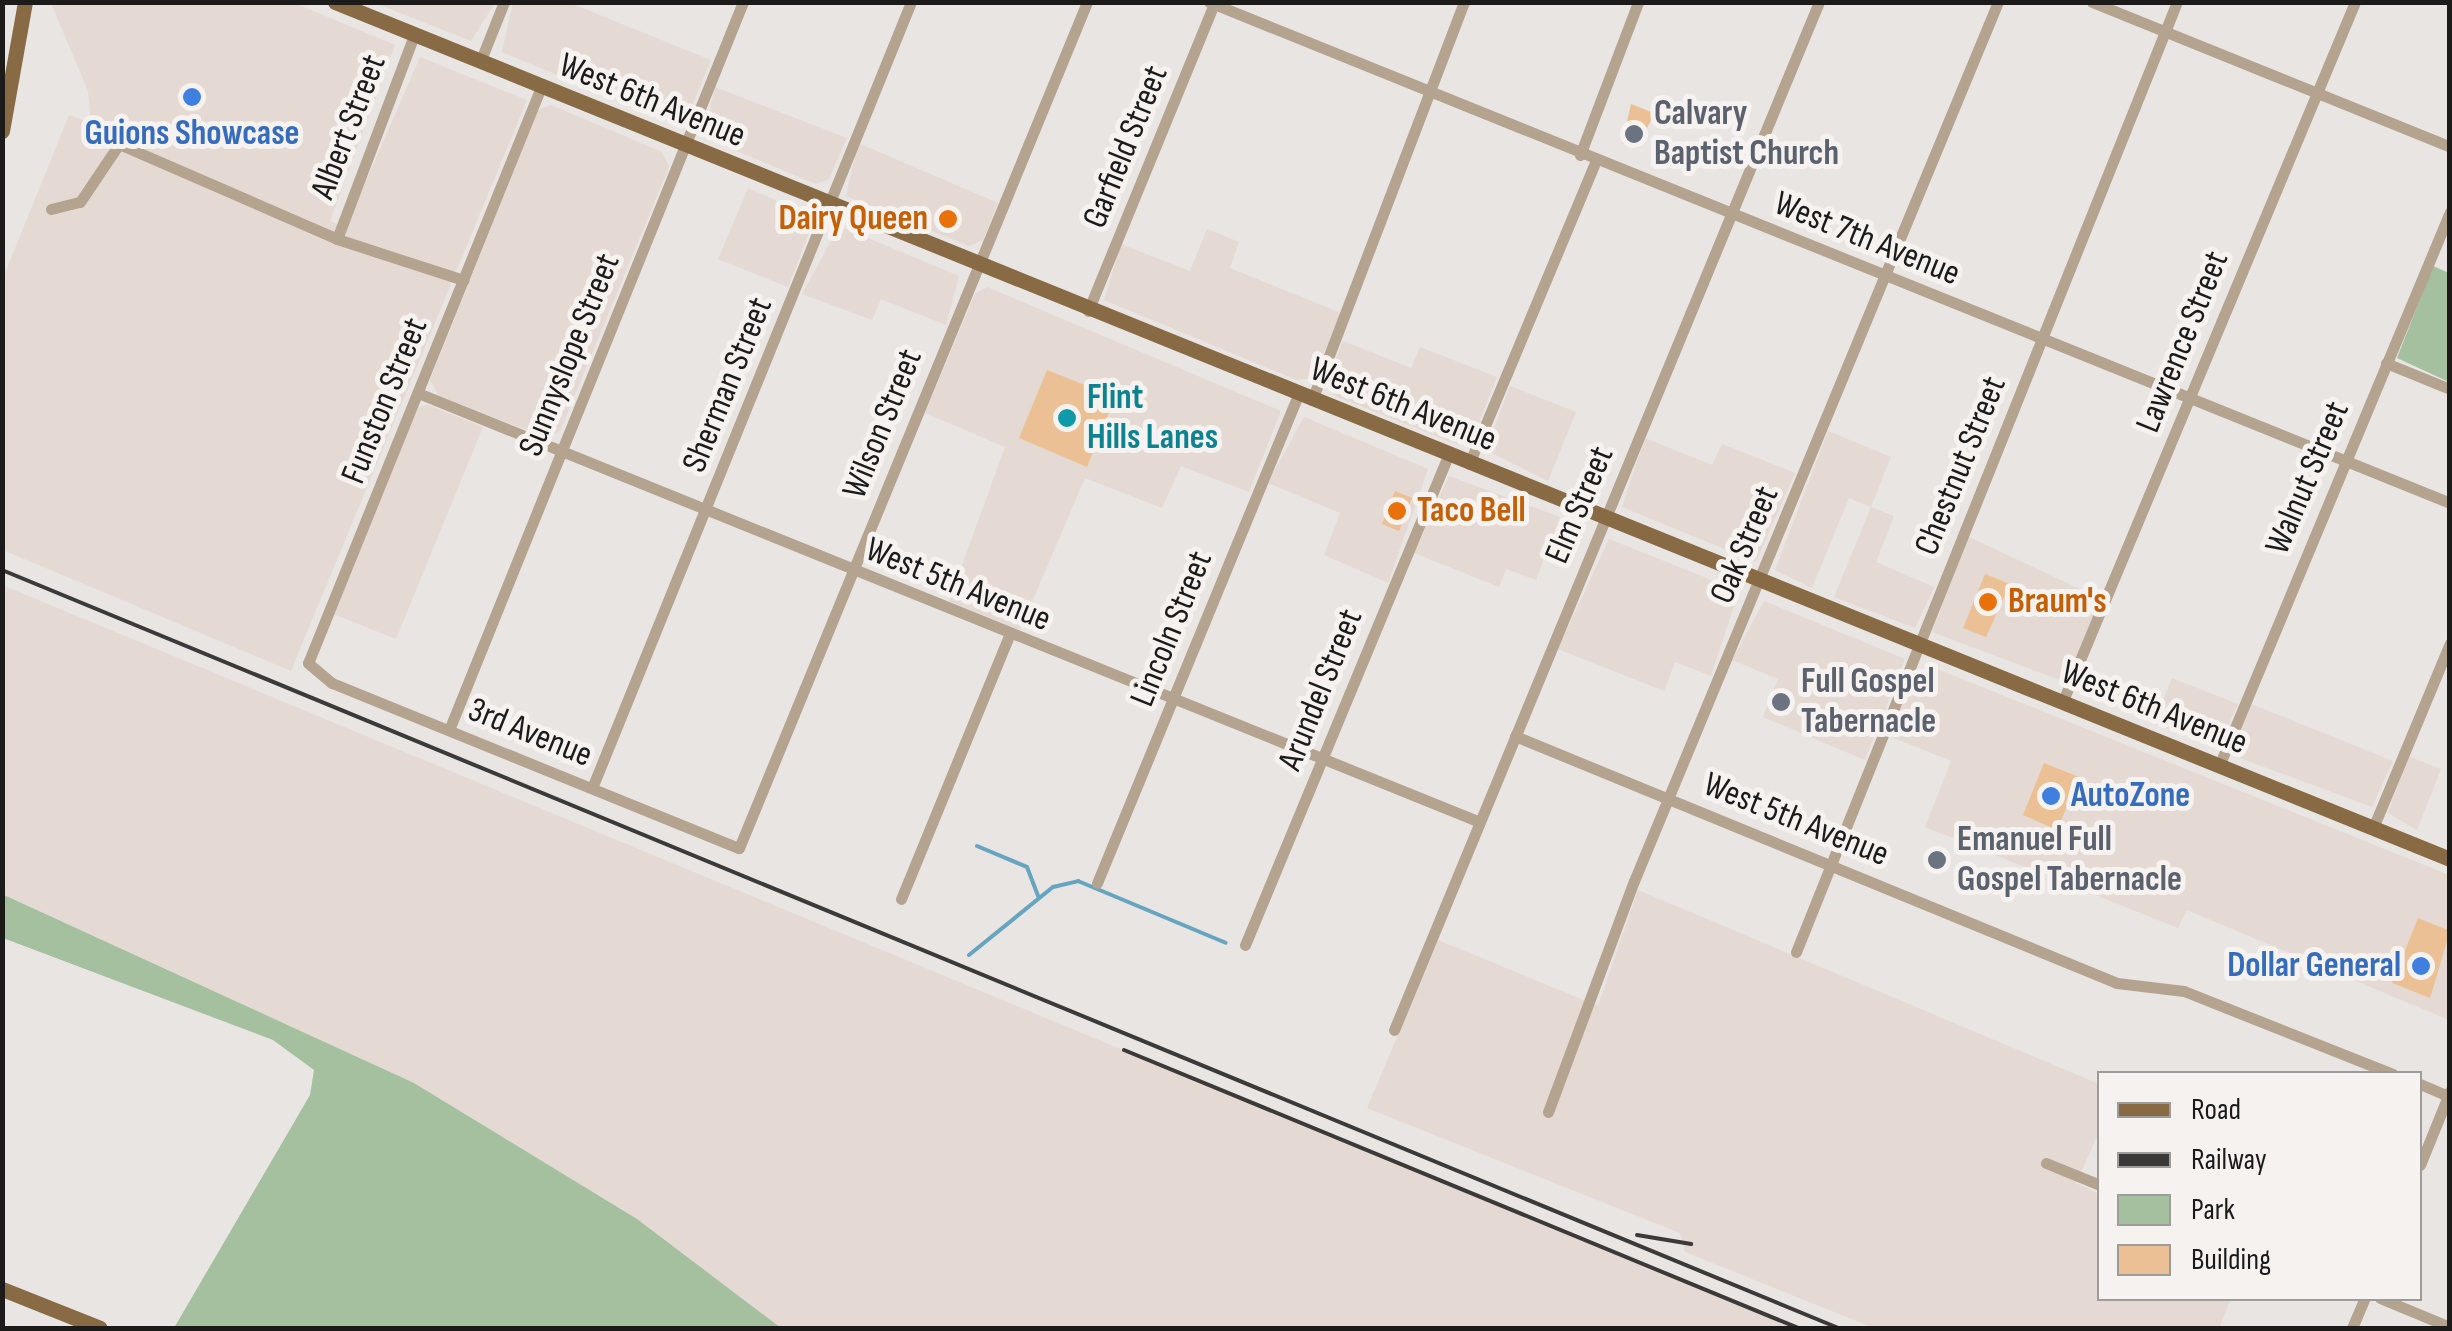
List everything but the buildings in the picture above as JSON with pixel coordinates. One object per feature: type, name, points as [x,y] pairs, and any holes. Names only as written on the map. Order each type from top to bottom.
[{"type":"main road","name":"West 6th Avenue","points":[[335,2],[1088,312],[2450,859]]},
{"type":"main road","points":[[2,131],[28,4]]},
{"type":"main road","points":[[2,1289],[100,1328]]},
{"type":"street","points":[[480,62],[504,2]]},
{"type":"street","name":"Sunnyslope Street","points":[[449,730],[744,2]]},
{"type":"street","name":"Sherman Street","points":[[592,788],[911,2]]},
{"type":"street","name":"Wilson Street","points":[[665,818],[739,848],[1087,2]]},
{"type":"street","name":"Lincoln Street","points":[[1097,883],[1434,94],[1464,2]]},
{"type":"street","points":[[1580,154],[1638,2]]},
{"type":"street","name":"Elm Street","points":[[1394,1030],[1819,2]]},
{"type":"street","name":"Oak Street","points":[[1548,1112],[1668,798],[1998,2]]},
{"type":"street","points":[[2092,2],[2450,146]]},
{"type":"street","name":"Chestnut Street","points":[[1796,952],[2177,2]]},
{"type":"street","name":"Lawrence Street","points":[[2062,703],[2355,2]]},
{"type":"street","name":"West 7th Avenue","points":[[1212,3],[2450,503]]},
{"type":"street","name":"Garfield Street","points":[[1088,312],[1212,3]]},
{"type":"street","name":"Albert Street","points":[[337,238],[414,35]]},
{"type":"street","name":"Funston Street","points":[[374,700],[316,674],[308,656],[542,88]]},
{"type":"street","points":[[51,209],[80,202],[114,143],[337,238],[464,280]]},
{"type":"street","points":[[1470,464],[1596,161]]},
{"type":"street","name":"Walnut Street","points":[[2219,766],[2450,212]]},
{"type":"street","points":[[2386,363],[2450,389]]},
{"type":"street","name":"West 5th Avenue","points":[[418,394],[1009,636],[1480,822]]},
{"type":"street","name":"Arundel Street","points":[[1245,946],[1448,456]]},
{"type":"street","points":[[901,900],[1009,636]]},
{"type":"street","points":[[2373,828],[2450,642]]},
{"type":"street","name":"3rd Avenue","points":[[374,700],[665,818]]},
{"type":"street","name":"West 5th Avenue","points":[[1515,736],[2117,983],[2184,991],[2385,1071]]},
{"type":"street","points":[[2422,1085],[2449,1095],[2422,1160]]},
{"type":"street","points":[[2046,1164],[2097,1185]]},
{"type":"street","points":[[2352,1328],[2363,1301]]},
{"type":"street","points":[[2388,1301],[2450,1326]]},
{"type":"shaded area","points":[[495,2],[471,41],[375,3]]},
{"type":"shaded area","points":[[51,3],[294,3],[395,45],[330,221],[346,227],[420,57],[527,100],[291,671],[3,550],[3,278],[69,115],[91,123],[88,91]]},
{"type":"shaded area","points":[[513,3],[570,3],[711,60],[687,118],[676,124],[502,52]]},
{"type":"shaded area","points":[[715,87],[847,138],[829,179],[816,184],[703,137]]},
{"type":"shaded area","points":[[551,105],[662,152],[669,167],[560,431],[547,438],[439,396],[430,380],[538,110]]},
{"type":"shaded area","points":[[858,143],[998,203],[983,240],[969,246],[846,196]]},
{"type":"shaded area","points":[[748,188],[815,218],[788,287],[718,259]]},
{"type":"shaded area","points":[[839,226],[959,276],[946,325],[881,299],[872,320],[802,294]]},
{"type":"shaded area","points":[[1207,229],[1239,242],[1230,268],[1341,313],[1313,378],[1297,380],[1104,300],[1121,244],[1190,271]]},
{"type":"shaded area","points":[[987,287],[1281,411],[1249,492],[1181,466],[1162,508],[1085,478],[1020,630],[949,601],[1005,447],[925,413],[975,294]]},
{"type":"shaded area","points":[[1343,341],[1411,368],[1420,347],[1497,377],[1472,440],[1456,444],[1333,395],[1327,380]]},
{"type":"shaded area","points":[[1510,386],[1576,412],[1548,481],[1486,450]]},
{"type":"shaded area","points":[[428,405],[483,427],[396,639],[326,611],[419,407]]},
{"type":"shaded area","points":[[1304,417],[1428,469],[1388,583],[1324,555],[1340,513],[1268,483]]},
{"type":"shaded area","points":[[1828,431],[1891,457],[1871,507],[1849,498],[1812,588],[1775,570]]},
{"type":"shaded area","points":[[1645,438],[1712,465],[1722,444],[1795,473],[1756,562],[1622,507]]},
{"type":"shaded area","points":[[1449,476],[1560,517],[1536,580],[1506,569],[1499,587],[1414,553]]},
{"type":"shaded area","points":[[1871,507],[1894,516],[1876,562],[1934,587],[1915,628],[1834,597]]},
{"type":"shaded area","points":[[1967,536],[2101,599],[2065,682],[1932,632]]},
{"type":"shaded area","points":[[1609,539],[1739,591],[1711,676],[1675,662],[1664,691],[1558,649]]},
{"type":"shaded area","points":[[2,585],[1793,1328],[780,1328],[637,1219],[414,1083],[3,894]]},
{"type":"shaded area","points":[[1764,601],[1905,659],[1865,760],[1763,717],[1778,679],[1732,660]]},
{"type":"shaded area","points":[[1930,666],[2449,875],[2449,1020],[2187,910],[2178,928],[1925,827],[1951,761],[1889,736],[1913,677]]},
{"type":"shaded area","points":[[2172,678],[2238,704],[2219,744],[2154,724]]},
{"type":"shaded area","points":[[2251,704],[2393,761],[2372,807],[2240,758],[2235,744]]},
{"type":"shaded area","points":[[2408,756],[2441,769],[2417,830],[2388,813]]},
{"type":"shaded area","points":[[1638,890],[2097,1083],[2097,1136],[2076,1183],[2097,1193],[2097,1301],[2230,1301],[2219,1328],[1874,1328],[1685,1252],[1680,1233],[1367,1108],[1438,940],[1598,1006]]},
{"type":"green space","points":[[2433,266],[2449,273],[2449,382],[2397,358]]},
{"type":"green space","points":[[2,894],[414,1083],[637,1219],[781,1328],[174,1328],[310,1095],[314,1070],[273,1040],[3,938]]},
{"type":"waterway","points":[[977,846],[1027,867],[1038,896]]},
{"type":"waterway","points":[[969,955],[1053,887],[1078,881],[1226,943]]},
{"type":"railway","points":[[2,570],[1838,1328]]},
{"type":"railway","points":[[1124,1050],[1798,1328]]},
{"type":"railway","points":[[1637,1235],[1691,1244]]},
{"type":"place","name":"Guions Showcase","points":[[192,97]]},
{"type":"place","name":"Calvary Baptist Church","points":[[1634,134]]},
{"type":"place","name":"Dairy Queen","points":[[948,219]]},
{"type":"place","name":"Flint Hills Lanes","points":[[1067,418]]},
{"type":"place","name":"Taco Bell","points":[[1397,511]]},
{"type":"place","name":"Braum's","points":[[1988,602]]},
{"type":"place","name":"Full Gospel Tabernacle","points":[[1781,702]]},
{"type":"place","name":"AutoZone","points":[[2051,796]]},
{"type":"place","name":"Emanuel Full Gospel Tabernacle","points":[[1937,860]]},
{"type":"place","name":"Dollar General","points":[[2421,966]]}]
